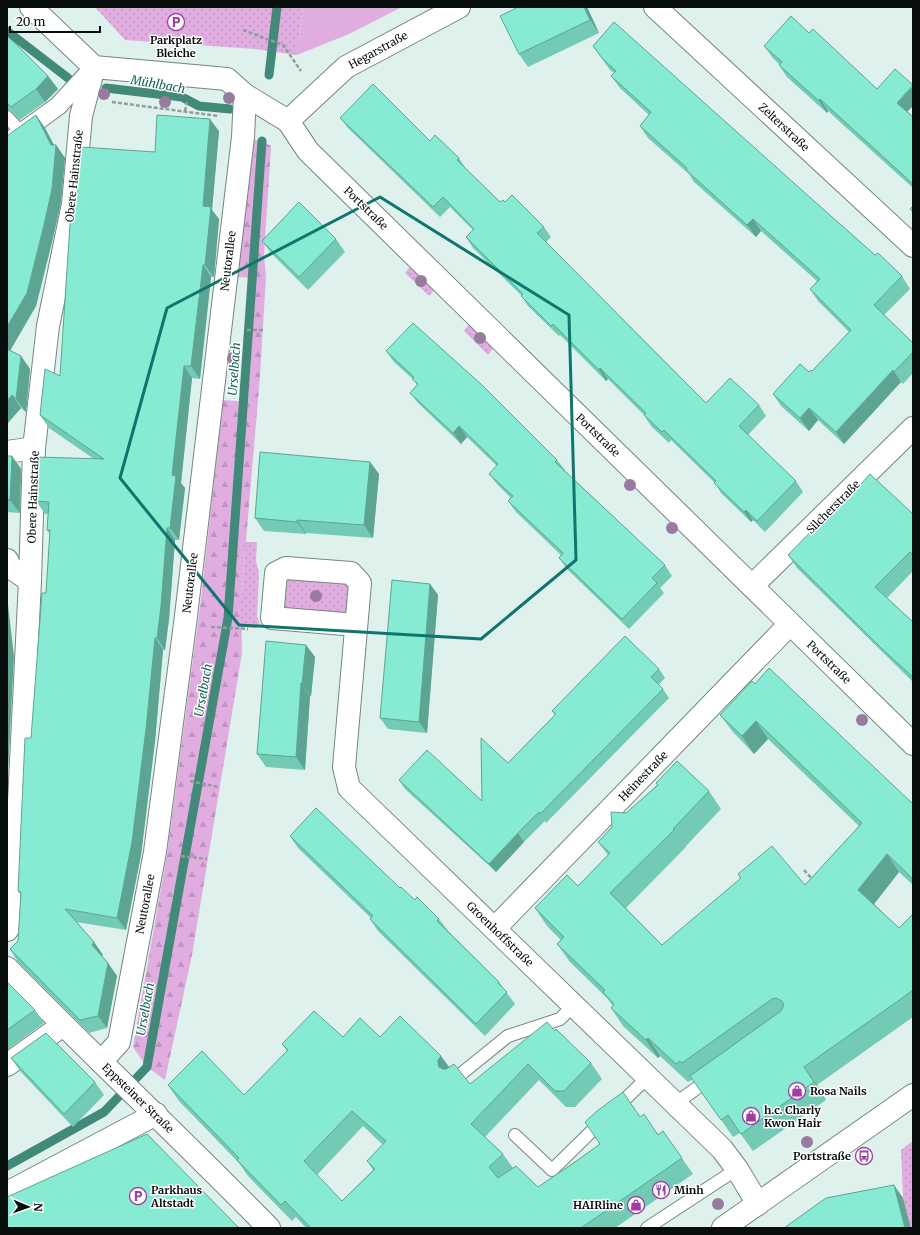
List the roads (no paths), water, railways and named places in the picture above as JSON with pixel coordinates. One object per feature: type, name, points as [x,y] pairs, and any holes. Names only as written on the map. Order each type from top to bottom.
[{"type":"street","points":[[30,7],[94,67],[227,80],[245,94],[288,121]]},
{"type":"street","name":"Hegarstraße","points":[[288,121],[346,67],[459,7]]},
{"type":"street","name":"Zelterstraße","points":[[655,7],[913,246]]},
{"type":"street","points":[[14,138],[58,106],[94,67]]},
{"type":"street","name":"Obere Hainstraße","points":[[7,930],[13,922],[30,581],[34,448],[48,326],[74,204],[80,116],[94,67]]},
{"type":"street","name":"Neutorallee","points":[[101,1062],[119,1042],[155,852],[187,609],[243,137],[245,94]]},
{"type":"street","name":"Portstraße","points":[[288,121],[308,151],[913,744]]},
{"type":"street","name":"Silcherstraße","points":[[752,586],[913,428]]},
{"type":"street","points":[[7,452],[34,448]]},
{"type":"street","points":[[7,560],[10,567],[30,581]]},
{"type":"street","name":"Heinestraße","points":[[495,928],[790,624]]},
{"type":"street","name":"Groenhoffstraße","points":[[356,625],[344,767],[349,788],[722,1149],[737,1169],[758,1204]]},
{"type":"street","name":"Eppsteiner Straße","points":[[7,968],[133,1094],[156,1114],[269,1228]]},
{"type":"street","points":[[7,1064],[63,1025]]},
{"type":"street","points":[[723,1228],[913,1095]]},
{"type":"street","points":[[7,1193],[156,1114]]},
{"type":"lane","points":[[7,117],[14,138]]},
{"type":"lane","points":[[456,1078],[508,1036],[560,1019],[573,1006]]},
{"type":"lane","points":[[676,1103],[719,1072]]},
{"type":"lane","points":[[515,1135],[552,1170],[648,1077]]},
{"type":"lane","points":[[647,1228],[737,1169]]},
{"type":"waterway","name":"Urselbach","points":[[269,75],[277,7]]},
{"type":"waterway","name":"Mühlbach","points":[[7,31],[68,78]]},
{"type":"waterway","name":"Mühlbach","points":[[106,88],[182,97],[199,106],[230,109]]},
{"type":"waterway","name":"Urselbach","points":[[7,1166],[104,1112],[147,1067],[228,618],[262,141]]},
{"type":"place","name":"Parkplatz Bleiche","points":[[176,22]]},
{"type":"place","name":"Rosa Nails","points":[[797,1091]]},
{"type":"place","name":"h.c. Charly Kwon Hair","points":[[751,1116]]},
{"type":"place","name":"Portstraße","points":[[864,1156]]},
{"type":"place","name":"Minh","points":[[661,1190]]},
{"type":"place","name":"Parkhaus Altstadt","points":[[138,1196]]},
{"type":"place","name":"HAIRline","points":[[636,1205]]}]
